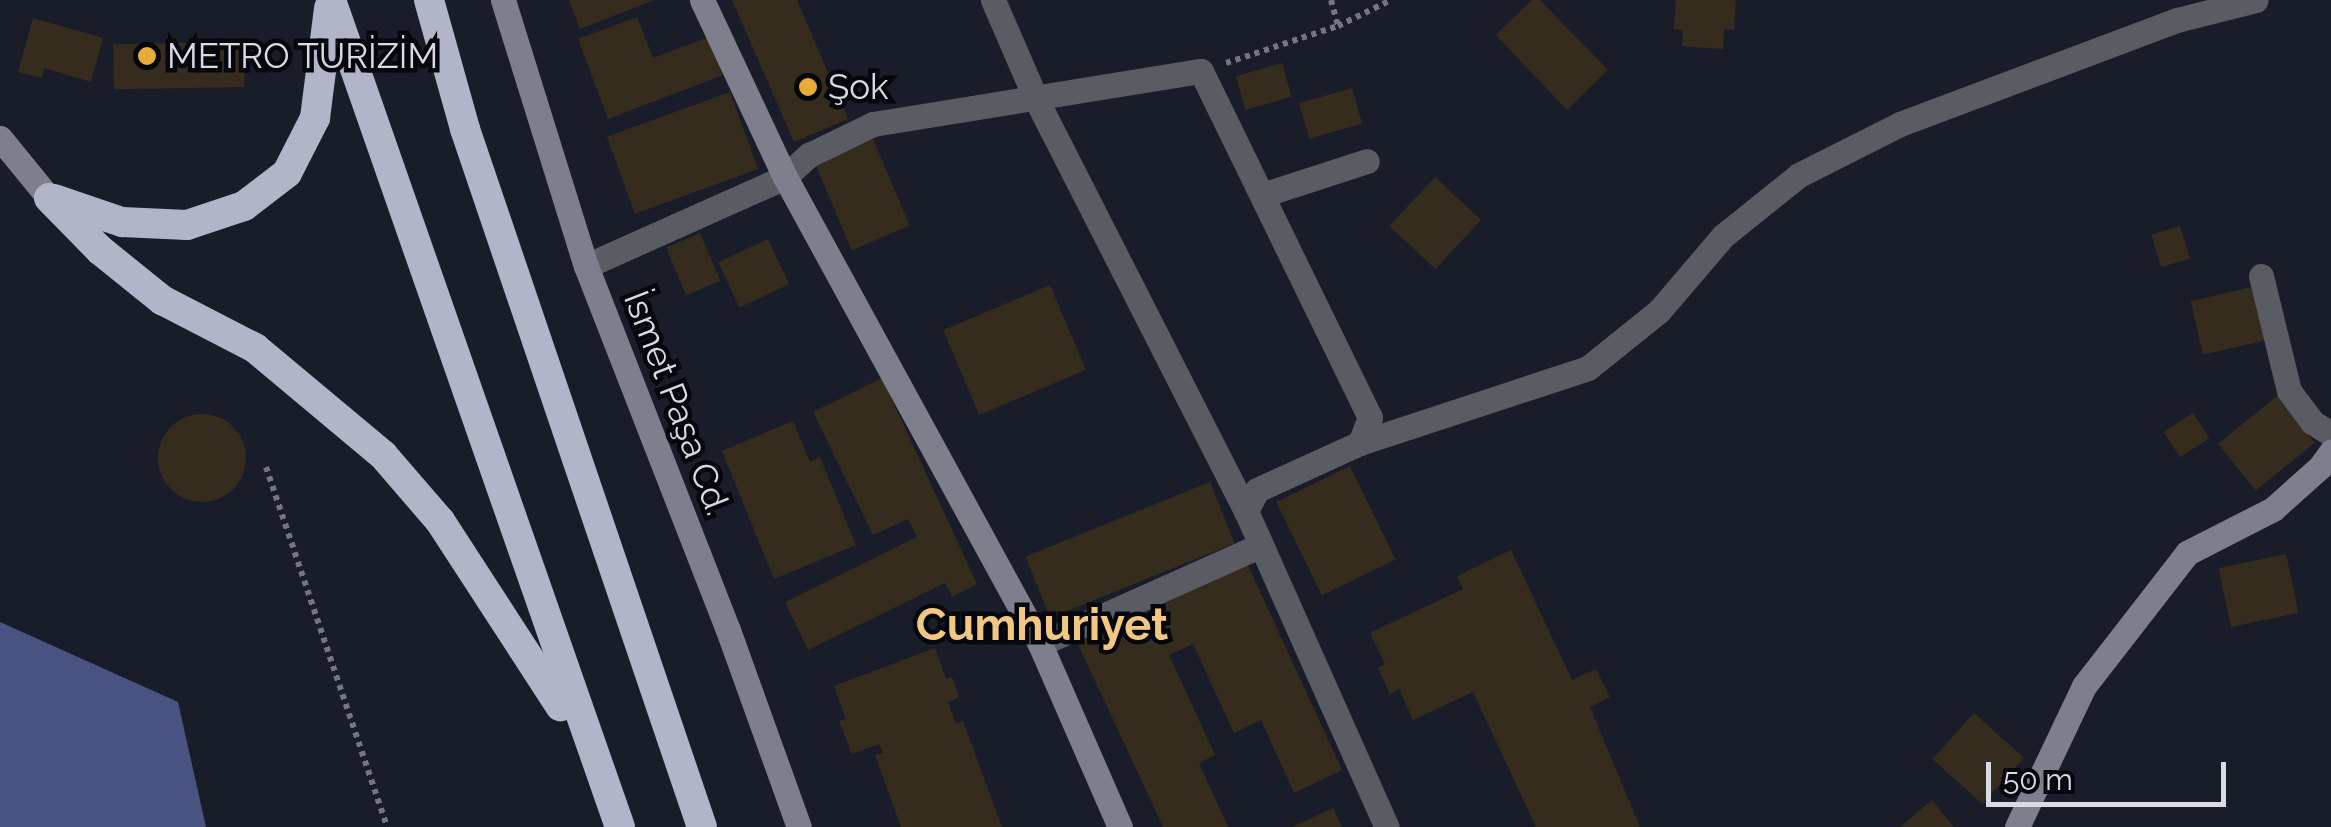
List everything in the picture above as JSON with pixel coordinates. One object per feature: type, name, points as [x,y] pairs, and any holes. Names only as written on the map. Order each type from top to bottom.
[{"type":"highway","points":[[49,198],[122,222],[154,224],[186,225],[244,206],[287,173],[314,118],[331,0]]},
{"type":"highway","points":[[331,0],[620,827]]},
{"type":"highway","points":[[429,0],[465,129],[702,827]]},
{"type":"highway","points":[[49,198],[100,250],[162,300],[255,348],[383,455],[450,536],[534,661],[598,772]]},
{"type":"street","name":"İsmet Paşa Cd.","points":[[503,0],[586,266],[728,630],[799,827]]},
{"type":"street","points":[[702,0],[785,177],[1040,644],[1120,827]]},
{"type":"street","points":[[993,0],[1035,97],[1246,511],[1387,827]]},
{"type":"street","points":[[1246,511],[1257,490],[1360,443],[1588,368],[1659,310],[1723,236],[1799,175],[1900,124],[2176,20],[2256,0]]},
{"type":"street","points":[[586,266],[785,177],[809,154],[874,124],[1201,71],[1370,418],[1360,443]]},
{"type":"street","points":[[0,138],[49,198]]},
{"type":"street","points":[[1262,195],[1367,161]]},
{"type":"street","points":[[2261,276],[2289,390],[2312,422],[2331,434]]},
{"type":"street","points":[[2017,827],[2084,686],[2187,552],[2273,509],[2320,468],[2331,452]]},
{"type":"street","points":[[1040,644],[1259,546]]},
{"type":"path","points":[[1331,0],[1338,26]]},
{"type":"path","points":[[1201,71],[1338,26],[1391,0]]},
{"type":"path","points":[[266,467],[386,827]]},
{"type":"water","points":[[0,622],[178,702],[206,827],[0,827]]},
{"type":"building","points":[[569,0],[654,0],[580,29]]},
{"type":"building","points":[[732,0],[797,0],[848,119],[794,142]]},
{"type":"building","points":[[1532,0],[1540,0],[1608,70],[1567,110],[1496,35]]},
{"type":"building","points":[[1676,0],[1736,0],[1734,30],[1724,29],[1723,49],[1682,46],[1683,30],[1674,29]]},
{"type":"building","points":[[637,17],[653,58],[709,37],[723,75],[608,119],[578,39]]},
{"type":"building","points":[[33,18],[103,38],[91,82],[44,68],[42,78],[18,72]]},
{"type":"building","points":[[244,42],[245,87],[114,89],[113,44]]},
{"type":"building","points":[[1282,63],[1292,97],[1246,110],[1236,76]]},
{"type":"building","points":[[1352,88],[1362,124],[1309,139],[1299,103]]},
{"type":"building","points":[[730,92],[758,169],[635,214],[607,137]]},
{"type":"building","points":[[873,139],[910,226],[852,250],[815,164]]},
{"type":"building","points":[[1435,177],[1481,220],[1435,269],[1389,226]]},
{"type":"building","points":[[2180,226],[2190,259],[2161,267],[2151,235]]},
{"type":"building","points":[[700,233],[720,281],[686,295],[666,247]]},
{"type":"building","points":[[768,239],[789,284],[739,308],[718,262]]},
{"type":"building","points":[[1050,285],[1086,370],[979,415],[943,330]]},
{"type":"building","points":[[2252,287],[2264,341],[2203,355],[2191,301]]},
{"type":"building","points":[[882,378],[977,584],[952,597],[945,583],[808,650],[785,602],[917,537],[908,519],[873,535],[813,412]]},
{"type":"building","points":[[2277,396],[2315,443],[2256,490],[2218,444]]},
{"type":"building","points":[[2193,413],[2209,438],[2180,457],[2164,432]]},
{"type":"building","points":[[202,414],[233,427],[246,458],[233,489],[202,502],[171,489],[158,458],[171,427]]},
{"type":"building","points":[[793,421],[810,462],[820,457],[856,545],[774,579],[722,451]]},
{"type":"building","points":[[1350,466],[1396,559],[1322,595],[1276,502]]},
{"type":"building","points":[[1210,482],[1235,543],[1050,618],[1025,557]]},
{"type":"building","points":[[1511,550],[1572,680],[1596,669],[1610,697],[1590,707],[1640,827],[1536,827],[1473,692],[1413,720],[1399,689],[1390,694],[1378,668],[1385,664],[1370,633],[1463,589],[1457,576]]},
{"type":"building","points":[[2286,554],[2298,613],[2231,627],[2219,568]]},
{"type":"building","points":[[1247,563],[1342,770],[1294,793],[1261,720],[1234,733],[1193,644],[1169,655],[1215,755],[1199,763],[1228,827],[1163,827],[1077,642]]},
{"type":"building","points":[[935,648],[946,679],[952,677],[959,697],[948,702],[956,724],[963,721],[1002,827],[901,827],[875,755],[883,753],[879,744],[852,754],[839,721],[846,719],[834,686]]},
{"type":"building","points":[[1974,713],[2024,758],[1982,804],[1933,759]]},
{"type":"building","points":[[1932,800],[1954,827],[1900,827]]},
{"type":"building","points":[[1333,808],[1342,827],[1292,827]]},
{"type":"place","name":"METRO TURİZİM","points":[[147,56]]},
{"type":"place","name":"Şok","points":[[808,87]]},
{"type":"district","name":"Cumhuriyet","points":[[1042,625]]}]
